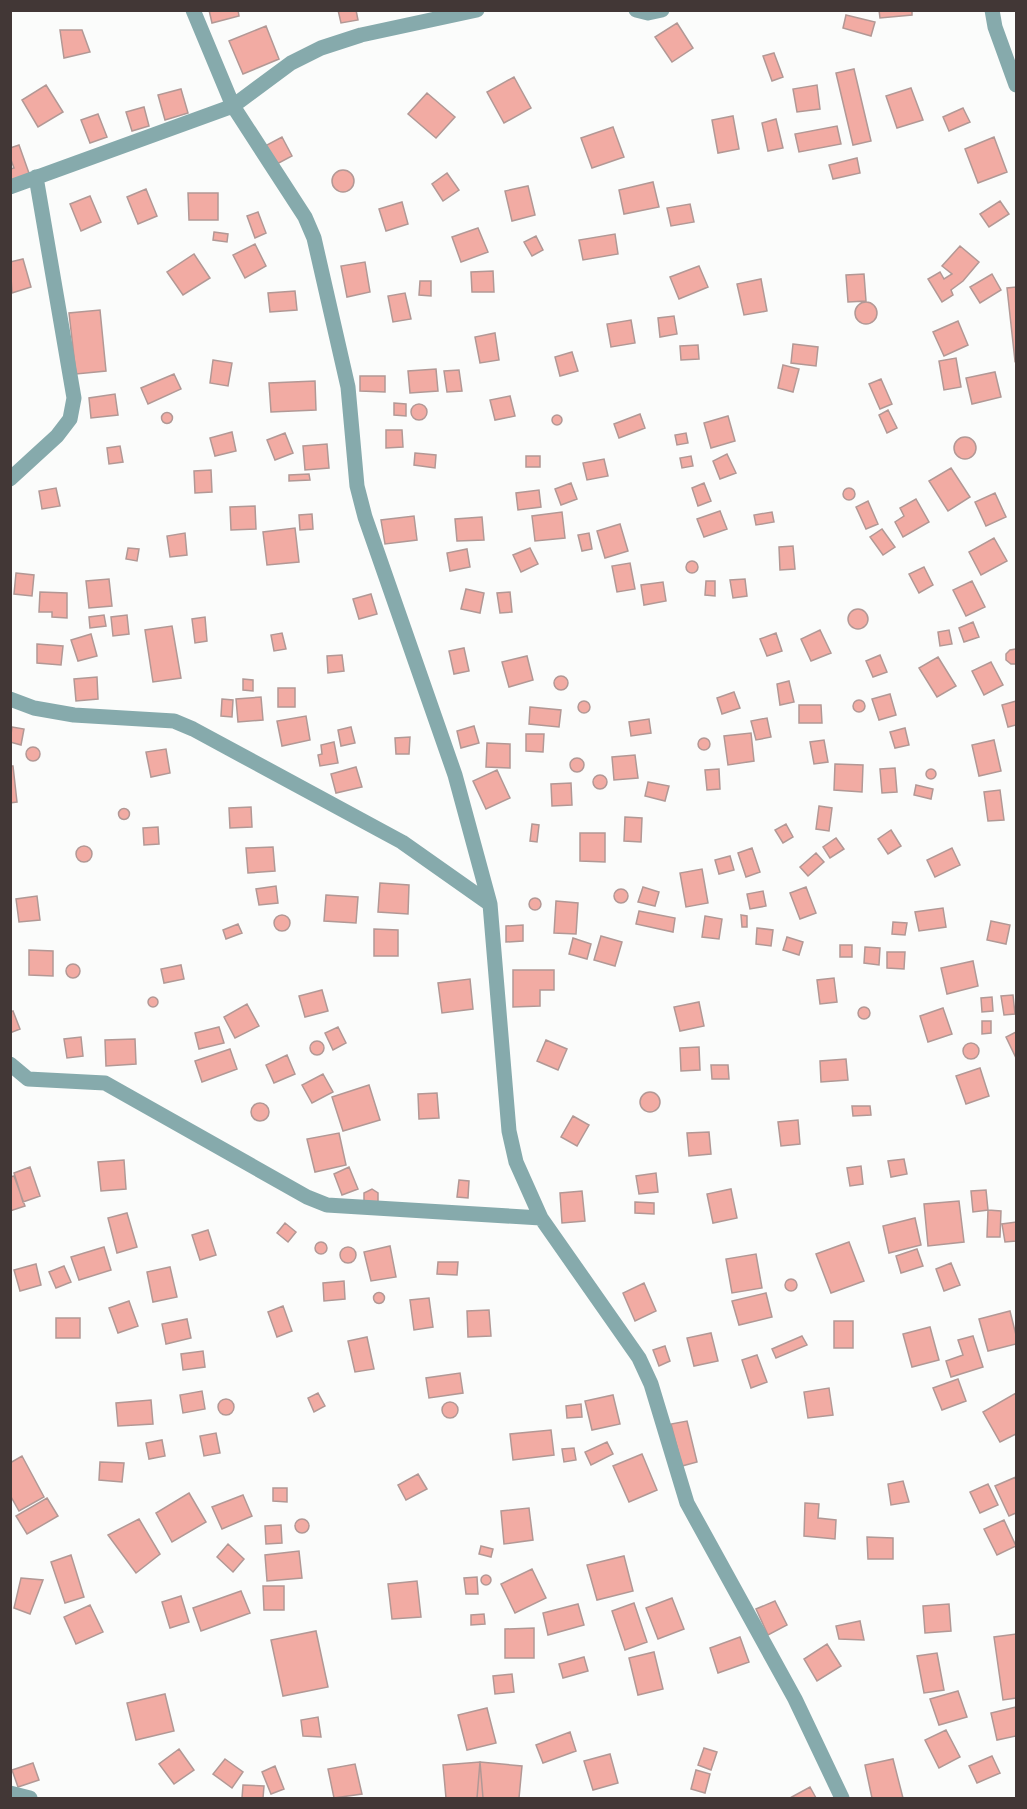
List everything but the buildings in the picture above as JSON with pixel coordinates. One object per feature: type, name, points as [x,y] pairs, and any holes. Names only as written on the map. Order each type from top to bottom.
[{"type":"street","points":[[193,10],[233,106],[305,217],[314,238],[348,387],[357,486],[365,517],[455,775],[490,904],[509,1131],[516,1162],[541,1218],[639,1358],[651,1384],[687,1503],[795,1698],[842,1798]]},
{"type":"street","points":[[10,187],[233,106],[291,63],[321,48],[361,35],[477,10]]},
{"type":"street","points":[[636,10],[648,13],[662,10]]},
{"type":"street","points":[[992,10],[995,27],[1017,85]]},
{"type":"street","points":[[10,479],[57,436],[70,418],[74,398],[36,177]]},
{"type":"street","points":[[10,699],[34,708],[74,715],[174,721],[193,729],[402,842],[490,904]]},
{"type":"street","points":[[10,1064],[28,1079],[105,1083],[308,1197],[327,1204],[541,1218]]},
{"type":"street","points":[[10,1793],[30,1798]]}]
